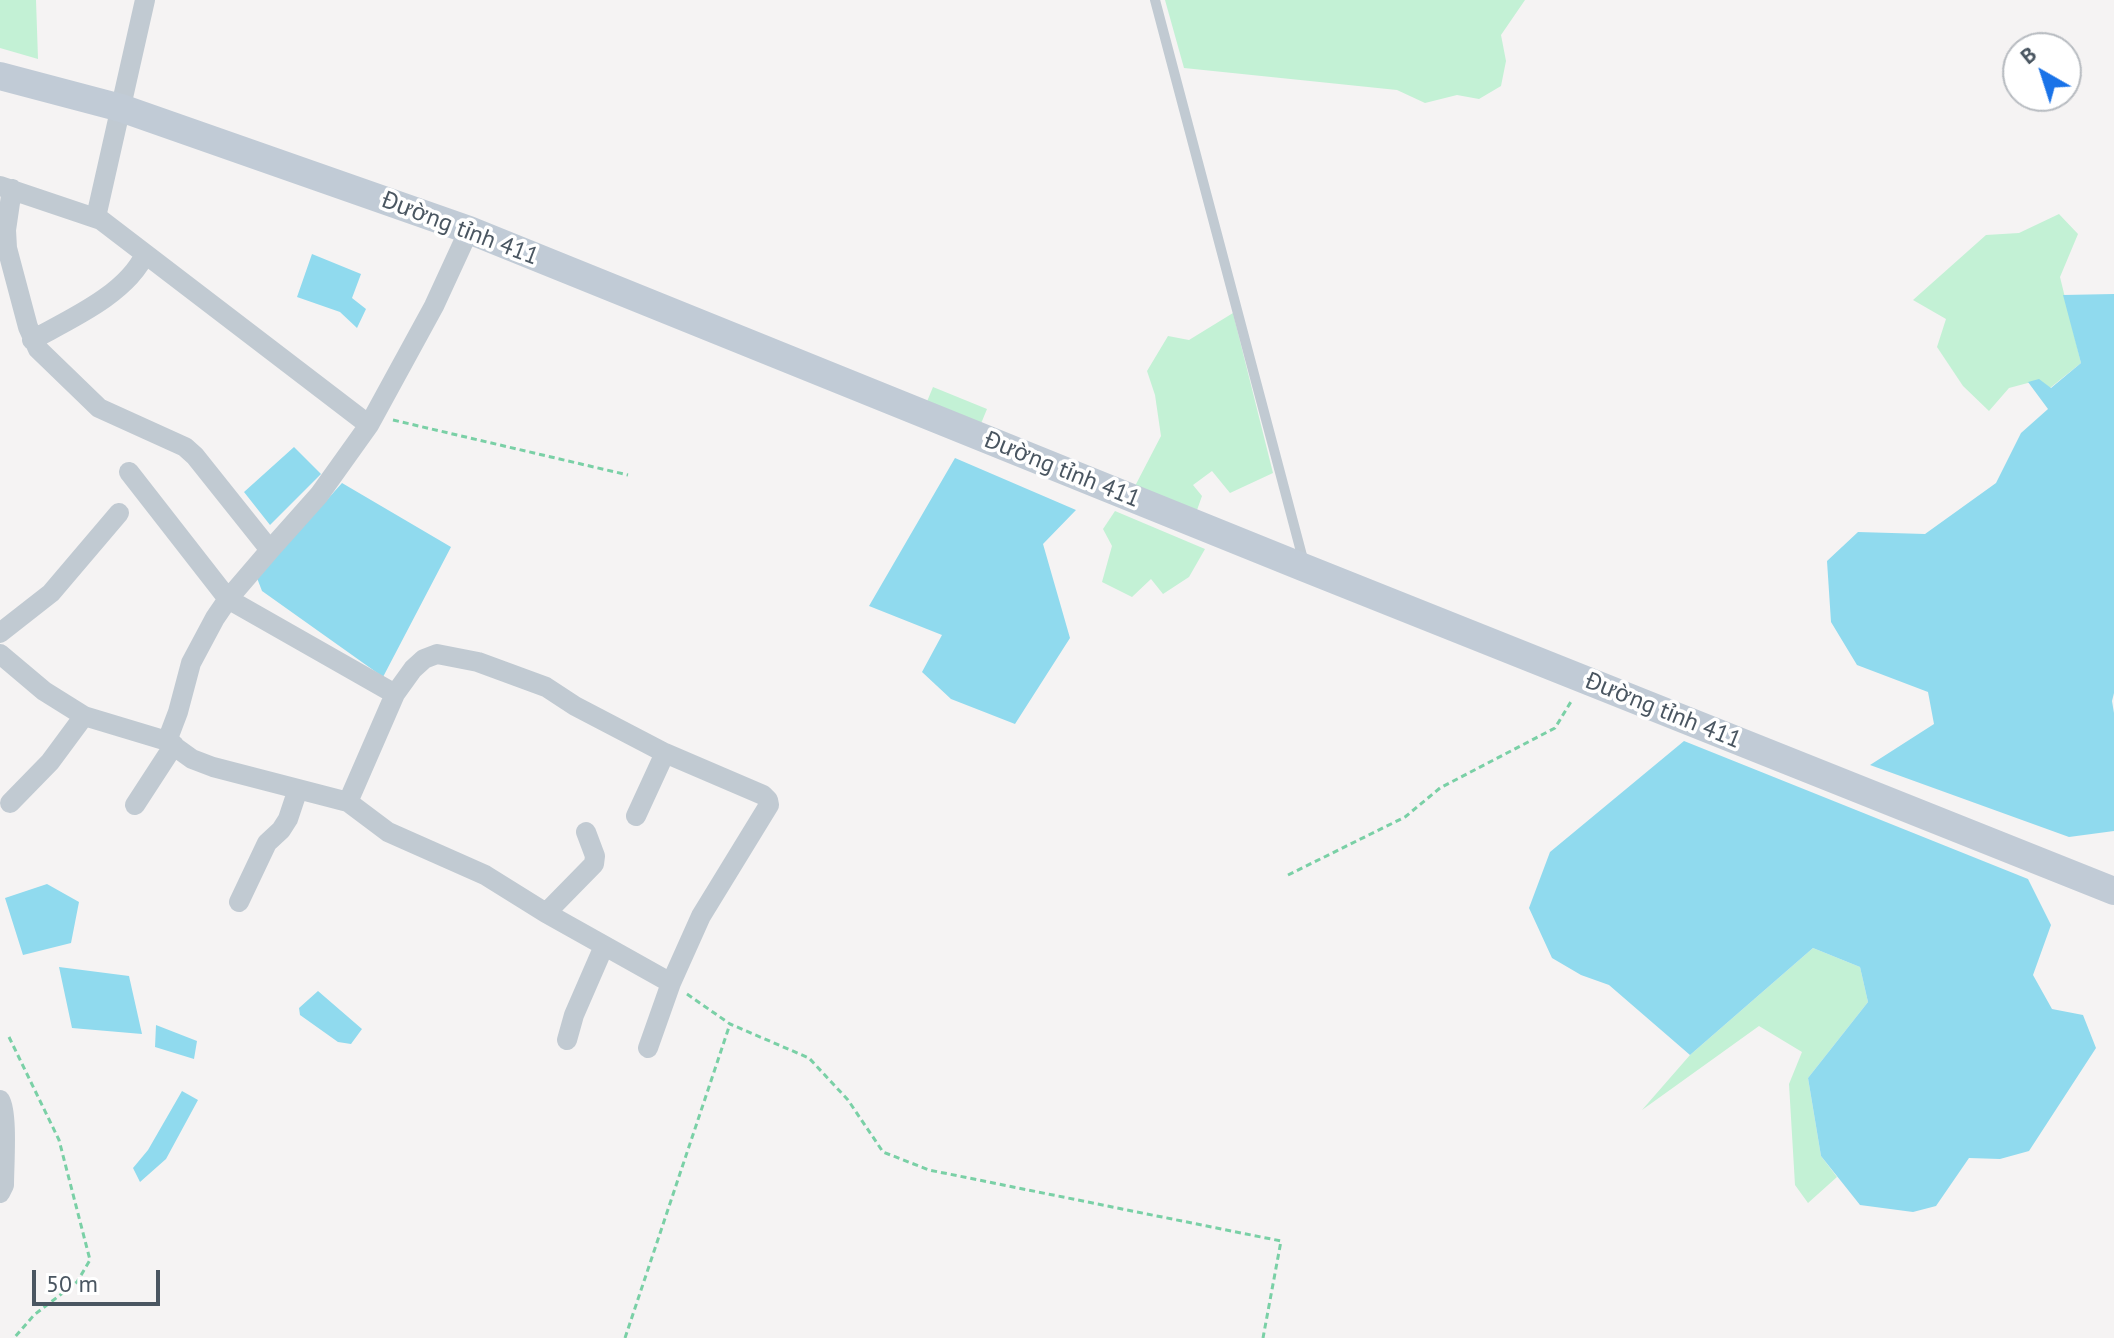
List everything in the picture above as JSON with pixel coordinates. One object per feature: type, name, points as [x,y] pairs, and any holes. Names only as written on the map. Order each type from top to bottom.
[{"type":"main road","name":"Đường tỉnh 411","points":[[0,76],[121,108],[469,230],[2114,891]]},
{"type":"street","points":[[96,217],[145,0]]},
{"type":"street","points":[[270,550],[185,447],[99,408],[38,349],[32,340],[7,248],[6,188],[96,217],[371,420]]},
{"type":"street","points":[[135,805],[170,743],[191,663],[215,618],[319,495],[371,420],[434,306],[469,230]]},
{"type":"street","points":[[32,340],[113,293],[145,254]]},
{"type":"street","points":[[129,472],[228,599],[395,694]]},
{"type":"street","points":[[0,633],[51,593],[119,513]]},
{"type":"street","points":[[0,654],[44,691],[84,716],[170,743],[192,759],[213,767],[348,802],[388,832],[485,875],[671,983]]},
{"type":"street","points":[[348,802],[395,694],[413,669],[424,659],[437,654],[478,662],[546,687],[575,706],[665,753],[763,795],[769,805],[701,916],[671,983],[648,1048]]},
{"type":"street","points":[[10,803],[50,762],[84,716]]},
{"type":"street","points":[[636,816],[665,753]]},
{"type":"street","points":[[239,902],[267,843],[288,819],[298,789]]},
{"type":"street","points":[[546,913],[594,864],[595,856],[586,832]]},
{"type":"street","points":[[567,1040],[574,1015],[604,946]]},
{"type":"street","points":[[0,1100],[5,1119],[4,1185],[0,1193]]},
{"type":"lane","points":[[1155,0],[1305,568]]},
{"type":"path","points":[[371,420],[628,475]]},
{"type":"path","points":[[1288,875],[1405,817],[1440,788],[1555,728],[1584,679]]},
{"type":"path","points":[[671,983],[730,1024],[809,1058],[848,1100],[883,1152],[929,1170],[1281,1241],[1263,1338]]},
{"type":"path","points":[[625,1338],[730,1024]]},
{"type":"path","points":[[9,1037],[59,1140],[90,1260],[77,1282],[34,1315],[14,1338]]},
{"type":"green space","points":[[0,0],[36,0],[38,59],[0,48]]},
{"type":"green space","points":[[1165,0],[1525,0],[1501,35],[1506,61],[1501,86],[1479,99],[1457,95],[1425,103],[1397,90],[1184,68]]},
{"type":"green space","points":[[2059,214],[2078,234],[2060,277],[2081,363],[2050,388],[2039,380],[2009,388],[1989,411],[1963,386],[1937,347],[1946,319],[1913,300],[1986,235],[2019,233]]},
{"type":"green space","points":[[1233,313],[1273,473],[1230,493],[1212,471],[1193,485],[1202,496],[1197,510],[1134,488],[1161,436],[1155,395],[1147,371],[1168,336],[1189,340]]},
{"type":"green space","points":[[933,387],[987,409],[980,426],[926,404]]},
{"type":"green space","points":[[1115,511],[1205,549],[1189,577],[1163,594],[1151,579],[1132,597],[1102,582],[1112,546],[1103,529]]},
{"type":"green space","points":[[1813,948],[1860,967],[1868,1002],[1808,1078],[1821,1156],[1837,1177],[1808,1203],[1795,1185],[1789,1084],[1802,1052],[1759,1026],[1642,1110],[1690,1055]]},
{"type":"water","points":[[312,254],[361,274],[352,298],[366,309],[357,328],[340,312],[297,297]]},
{"type":"water","points":[[2114,294],[2114,831],[2069,837],[1870,765],[1934,724],[1928,692],[1857,665],[1831,622],[1827,561],[1858,532],[1925,534],[1996,483],[2021,433],[2048,409],[2028,382],[2039,379],[2051,388],[2081,363],[2063,295]]},
{"type":"water","points":[[294,447],[321,474],[270,525],[244,492]]},
{"type":"water","points":[[955,458],[1076,510],[1043,544],[1070,638],[1015,724],[951,699],[922,672],[942,635],[869,606]]},
{"type":"water","points":[[342,483],[451,547],[383,677],[262,591],[257,578]]},
{"type":"water","points":[[1684,741],[2028,879],[2051,925],[2033,975],[2052,1009],[2083,1015],[2096,1048],[2029,1151],[2000,1159],[1969,1158],[1936,1206],[1913,1212],[1860,1205],[1821,1156],[1808,1078],[1868,1002],[1860,967],[1813,948],[1690,1055],[1609,985],[1581,975],[1552,958],[1529,908],[1550,852]]},
{"type":"water","points":[[47,884],[79,902],[71,943],[23,955],[5,898]]},
{"type":"water","points":[[59,967],[129,976],[142,1034],[72,1028]]},
{"type":"water","points":[[318,991],[362,1029],[351,1044],[338,1042],[300,1015],[299,1008]]},
{"type":"water","points":[[156,1025],[197,1041],[194,1059],[155,1047]]},
{"type":"water","points":[[182,1091],[198,1100],[166,1159],[140,1182],[133,1168],[148,1150]]}]
